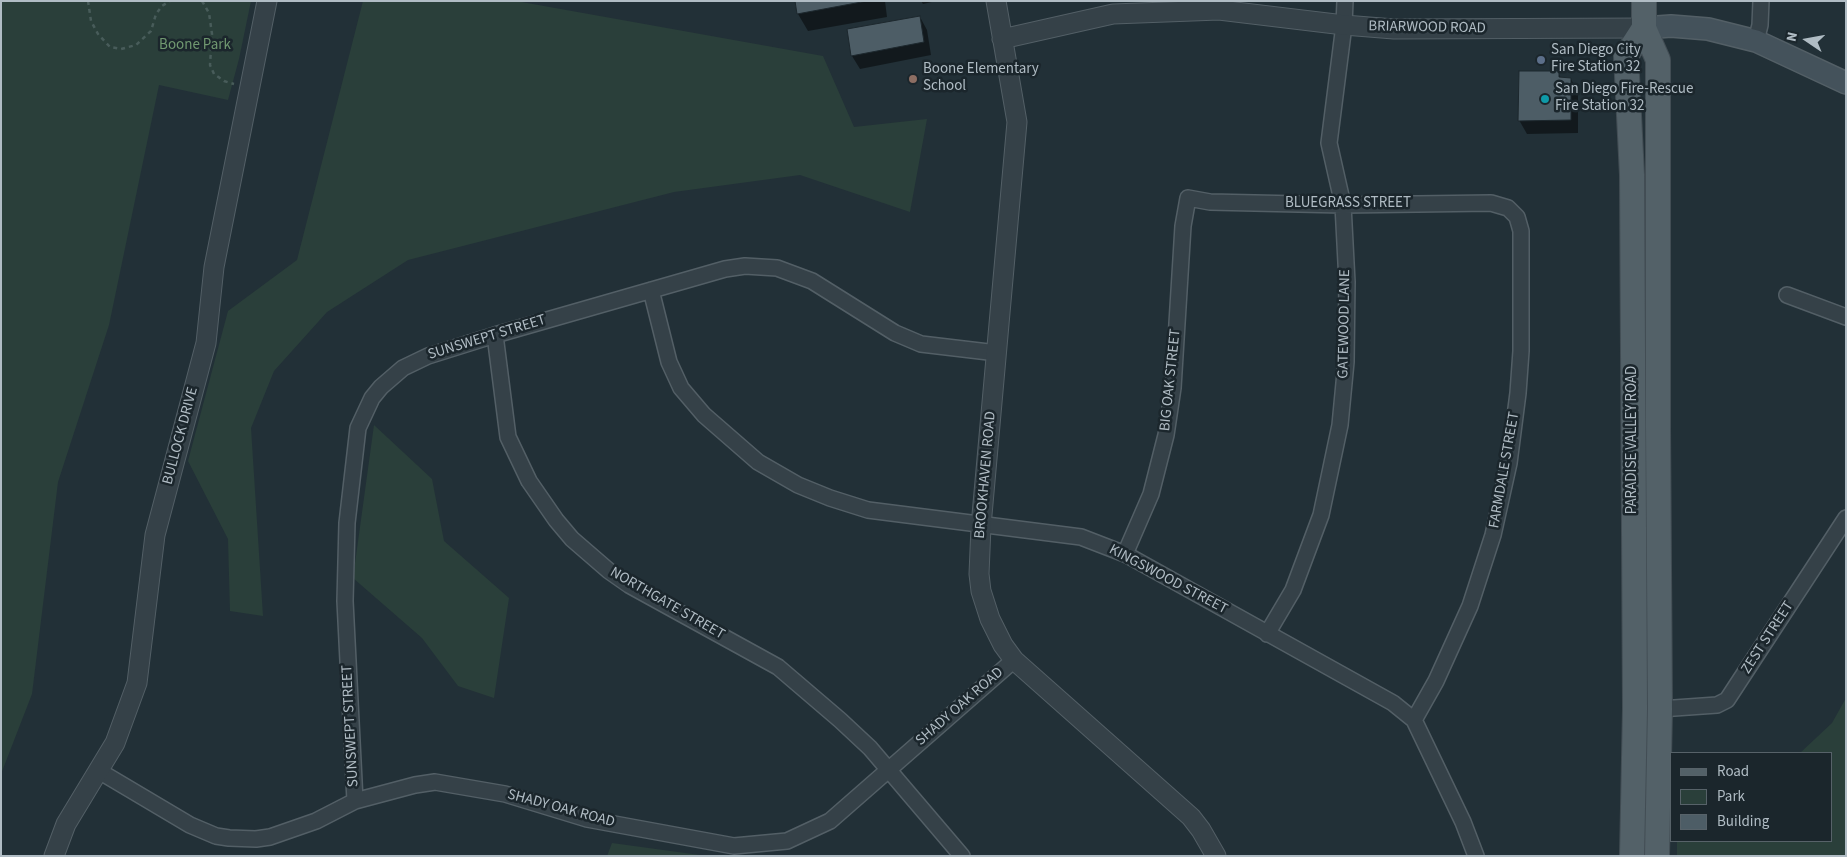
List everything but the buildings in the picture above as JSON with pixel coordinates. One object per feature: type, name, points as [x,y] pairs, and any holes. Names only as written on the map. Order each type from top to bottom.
[{"type":"main road","name":"PARADISE VALLEY ROAD","points":[[1644,1],[1644,28],[1658,60],[1660,709],[1657,856]]},
{"type":"main road","name":"BRIARWOOD ROAD","points":[[1644,28],[1671,26],[1708,29],[1756,41],[1846,83]]},
{"type":"main road","name":"PARADISE VALLEY ROAD","points":[[1632,856],[1635,709],[1632,175],[1626,56],[1644,28]]},
{"type":"street","name":"BULLOCK DRIVE","points":[[54,856],[66,824],[115,743],[137,683],[154,535],[206,343],[214,267],[267,1]]},
{"type":"street","name":"BROOKHAVEN ROAD","points":[[996,1],[1017,122],[981,526],[979,574],[981,591],[990,619],[1003,645],[1014,660],[1191,817],[1216,856]]},
{"type":"street","name":"GATEWOOD LANE","points":[[1268,634],[1293,590],[1322,515],[1340,425],[1346,362],[1347,282],[1343,205],[1329,143],[1344,25],[1344,1]]},
{"type":"street","points":[[1756,41],[1760,25],[1761,1]]},
{"type":"street","name":"BRIARWOOD ROAD","points":[[1002,39],[1113,14],[1219,10],[1394,29],[1644,28]]},
{"type":"street","name":"BLUEGRASS STREET","points":[[1188,198],[1210,202],[1343,205],[1491,203],[1508,208]]},
{"type":"street","name":"BIG OAK STREET","points":[[1125,554],[1151,494],[1166,435],[1172,388],[1183,226],[1188,198]]},
{"type":"street","name":"FARMDALE STREET","points":[[1414,720],[1440,673],[1470,606],[1493,535],[1509,463],[1521,351],[1521,230],[1517,217],[1508,208]]},
{"type":"street","name":"SUNSWEPT STREET","points":[[355,801],[345,601],[347,523],[358,428],[372,398],[391,377],[403,368],[428,356],[494,335],[725,269],[745,266],[777,268],[812,281],[895,333],[921,344],[997,353]]},
{"type":"street","name":"KINGSWOOD STREET","points":[[651,290],[669,362],[681,388],[704,415],[758,462],[798,485],[868,510],[981,526],[1081,537],[1125,554],[1393,704],[1414,720],[1463,822],[1476,856]]},
{"type":"street","points":[[1787,295],[1846,317]]},
{"type":"street","name":"NORTHGATE STREET","points":[[494,335],[508,437],[529,481],[546,507],[572,539],[590,556],[629,585],[778,667],[870,748],[961,855]]},
{"type":"street","name":"ZEST STREET","points":[[1660,709],[1717,705],[1727,700],[1846,518]]},
{"type":"street","name":"SHADY OAK ROAD","points":[[99,772],[190,825],[216,836],[229,838],[256,839],[283,833],[316,820],[355,801],[414,784],[435,782],[505,794],[587,819],[734,846],[787,841],[830,821],[1014,660]]},
{"type":"path","points":[[88,1],[91,21],[98,34],[110,47],[121,49],[136,45],[141,41],[151,31],[156,14],[162,6],[170,1]]},
{"type":"path","points":[[202,1],[209,13],[212,34],[210,65],[214,74],[224,81],[249,88]]},
{"type":"green space","name":"Boone Park","points":[[1,1],[251,1],[228,100],[159,85],[109,325],[58,482],[32,694],[1,774]]},
{"type":"green space","points":[[363,1],[516,1],[823,56],[854,127],[927,119],[910,212],[800,175],[674,192],[408,260],[327,312],[274,371],[251,428],[263,616],[230,611],[228,539],[188,461],[228,311],[297,260]]},
{"type":"green space","points":[[374,425],[432,479],[444,541],[509,598],[494,698],[458,686],[422,638],[353,578]]},
{"type":"green space","points":[[1846,698],[1846,856],[1677,856],[1677,842],[1832,842],[1832,752],[1801,752],[1832,723]]},
{"type":"green space","points":[[612,843],[707,856],[607,856]]},
{"type":"place","name":"San Diego City Fire Station 32","points":[[1541,60]]},
{"type":"place","name":"Boone Elementary School","points":[[913,79]]},
{"type":"place","name":"San Diego Fire-Rescue Fire Station 32","points":[[1545,99]]}]
